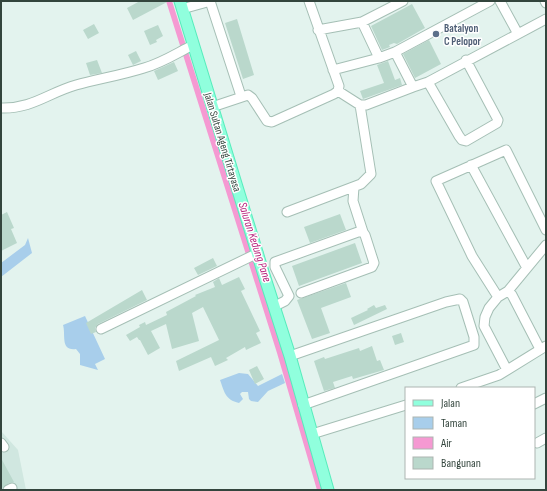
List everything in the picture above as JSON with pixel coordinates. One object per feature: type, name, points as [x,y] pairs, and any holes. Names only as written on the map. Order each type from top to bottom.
[{"type":"main road","name":"Jalan Sultan Ageng Tirtayasa","points":[[181,5],[191,46],[212,107],[256,254],[290,356],[328,490]]},
{"type":"street","points":[[181,5],[211,1],[241,96]]},
{"type":"street","points":[[212,107],[241,96],[248,95],[252,98],[264,118],[267,121],[272,122],[338,91],[339,86],[309,1]]},
{"type":"street","points":[[318,30],[362,22],[403,1]]},
{"type":"street","points":[[333,70],[379,58],[395,52],[490,1]]},
{"type":"street","points":[[500,1],[518,34]]},
{"type":"street","points":[[338,91],[360,105],[370,105],[428,82],[466,60],[546,19]]},
{"type":"street","points":[[362,22],[379,58]]},
{"type":"street","points":[[1,108],[30,105],[75,85],[144,68],[191,46]]},
{"type":"street","points":[[395,52],[413,87]]},
{"type":"street","points":[[428,82],[462,140],[466,140],[497,123],[498,120],[466,60]]},
{"type":"street","points":[[287,212],[354,186],[366,180],[371,174],[360,105]]},
{"type":"street","points":[[498,297],[472,256],[436,181],[506,150],[546,230]]},
{"type":"street","points":[[471,165],[527,268]]},
{"type":"street","points":[[301,293],[372,268],[374,263],[373,257],[365,234],[362,232],[353,201],[354,186]]},
{"type":"street","points":[[274,306],[285,301],[289,296],[275,268],[275,262],[279,259],[362,232]]},
{"type":"street","points":[[506,370],[484,326],[485,317],[498,297],[508,291],[546,245]]},
{"type":"street","points":[[100,329],[256,254]]},
{"type":"street","points":[[464,387],[489,379],[543,348],[514,298],[508,291]]},
{"type":"street","points":[[290,356],[446,302],[460,299],[463,302],[474,337],[474,345],[303,405]]},
{"type":"street","points":[[535,404],[546,398]]},
{"type":"street","points":[[312,434],[405,405]]},
{"type":"street","points":[[537,443],[546,438]]},
{"type":"shaded area","points":[[1,431],[18,450],[26,490],[1,490]]},
{"type":"green space","points":[[28,238],[32,253],[1,277],[1,263],[25,245]]},
{"type":"green space","points":[[85,316],[105,359],[95,364],[98,370],[80,365],[80,354],[76,349],[68,348],[65,342],[63,325]]},
{"type":"green space","points":[[239,373],[248,374],[258,386],[282,374],[285,383],[268,391],[258,402],[251,401],[249,399],[248,392],[242,392],[240,394],[243,399],[239,403],[234,402],[224,391],[220,380]]},
{"type":"water","points":[[166,1],[172,1],[283,351],[324,490],[317,490],[277,353]]},
{"type":"building","points":[[140,1],[169,1],[133,20],[127,8]]},
{"type":"building","points":[[412,4],[425,28],[397,44],[394,43],[389,45],[390,47],[382,50],[371,26]]},
{"type":"building","points":[[237,19],[254,75],[243,79],[225,23]]},
{"type":"building","points":[[94,24],[99,33],[88,39],[83,30]]},
{"type":"building","points":[[158,25],[163,36],[156,40],[157,42],[150,45],[144,31]]},
{"type":"building","points":[[429,40],[441,64],[415,78],[403,54]]},
{"type":"building","points":[[136,51],[141,61],[133,65],[128,55]]},
{"type":"building","points":[[97,60],[102,73],[90,75],[86,63]]},
{"type":"building","points":[[388,61],[395,80],[400,78],[402,85],[363,99],[360,91],[384,83],[377,65]]},
{"type":"building","points":[[174,62],[178,71],[158,80],[154,71]]},
{"type":"building","points":[[7,212],[14,228],[11,229],[17,243],[1,251],[1,215]]},
{"type":"building","points":[[340,214],[346,230],[310,243],[304,227]]},
{"type":"building","points":[[355,243],[362,263],[299,286],[292,266]]},
{"type":"building","points":[[213,258],[217,266],[198,275],[194,268]]},
{"type":"building","points":[[239,277],[245,289],[241,291],[260,331],[256,333],[261,343],[246,350],[245,347],[226,358],[228,360],[215,366],[211,357],[179,371],[176,361],[219,340],[203,307],[192,313],[199,341],[172,349],[166,324],[151,331],[160,348],[148,355],[137,337],[130,341],[126,335],[140,327],[139,325],[145,322],[146,325],[167,315],[166,312],[196,296],[195,295],[215,287],[213,282],[219,278],[222,285]]},
{"type":"building","points":[[346,283],[351,297],[321,308],[330,333],[312,339],[297,300]]},
{"type":"building","points":[[142,290],[147,300],[98,324],[95,328],[96,332],[91,334],[86,323]]},
{"type":"building","points":[[374,305],[376,308],[385,305],[387,309],[354,325],[351,318],[368,310],[367,309]]},
{"type":"building","points":[[401,333],[404,342],[395,345],[392,336]]},
{"type":"building","points":[[372,346],[377,361],[380,360],[384,370],[353,379],[352,376],[333,382],[335,388],[324,391],[314,361],[359,348],[360,351]]},
{"type":"building","points":[[257,366],[264,379],[255,384],[249,370]]},
{"type":"building","points":[[1,458],[14,482],[9,483],[2,488]]},
{"type":"place","name":"Batalyon C Pelopor","points":[[436,34]]},
{"type":"water label","name":"Saluran Kedung Pane","points":[[255,242]]}]
